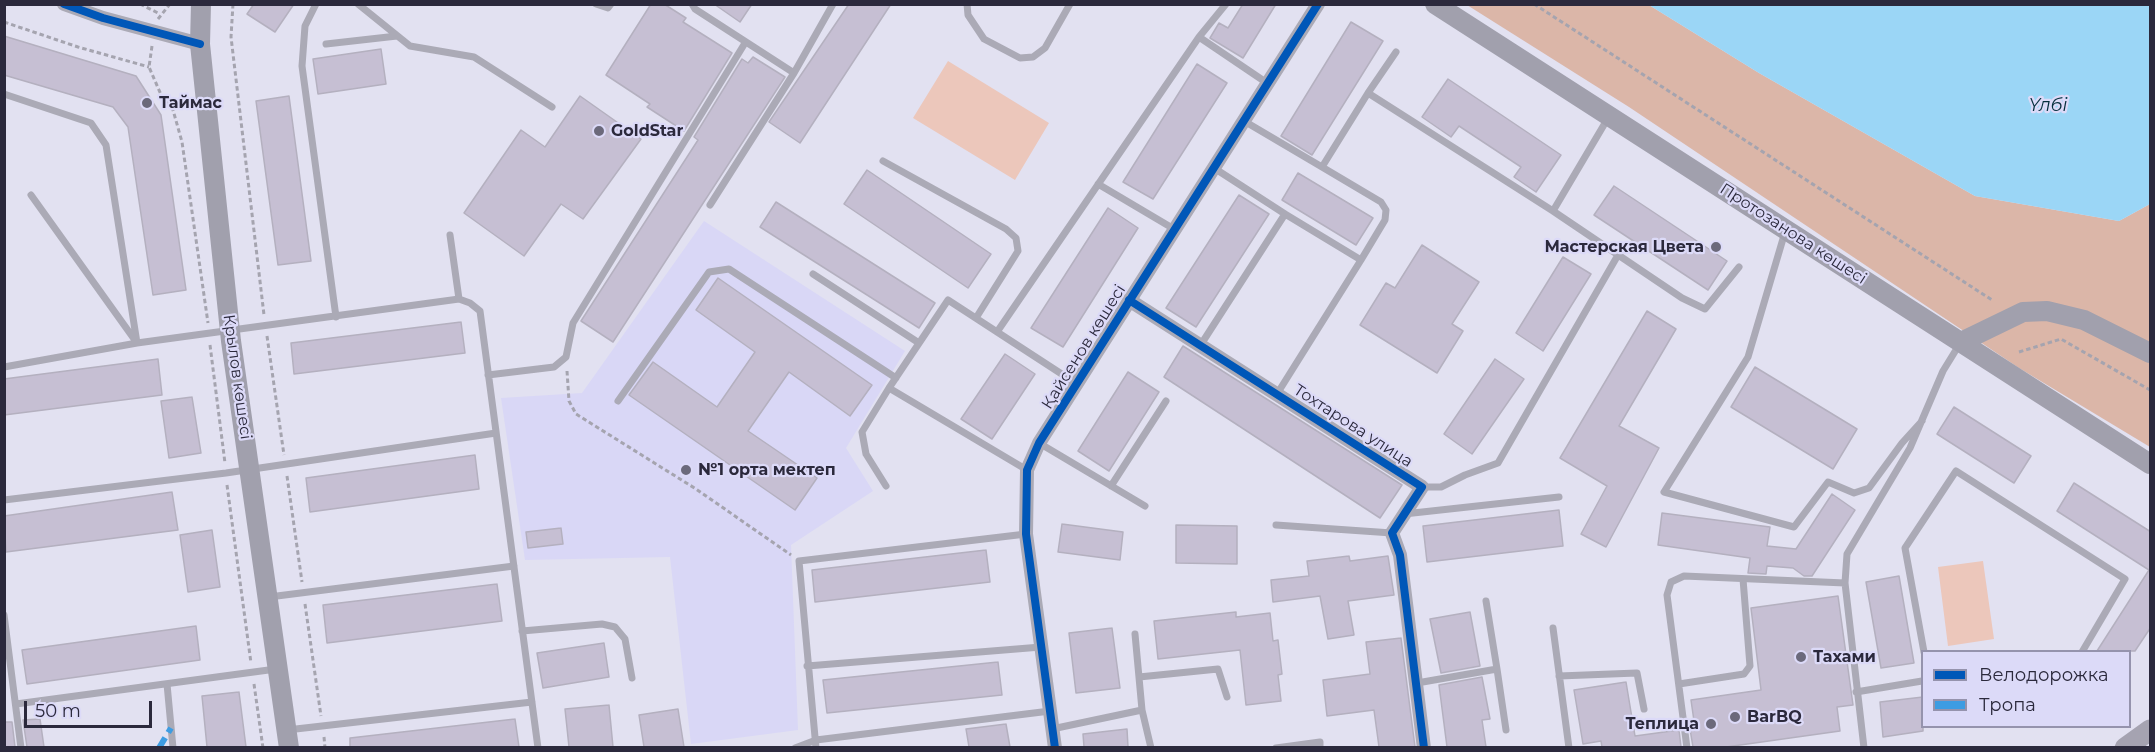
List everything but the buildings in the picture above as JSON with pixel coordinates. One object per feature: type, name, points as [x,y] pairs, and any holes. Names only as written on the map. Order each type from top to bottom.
[{"type":"main road","name":"Крылов көшесі","points":[[201,4],[200,44],[231,332],[288,739]]},
{"type":"main road","name":"Протозанова көшесі","points":[[1435,4],[2151,464]]},
{"type":"main road","points":[[1961,342],[2023,312],[2047,311],[2084,320],[2151,353]]},
{"type":"main road","points":[[2125,747],[2151,730]]},
{"type":"street","points":[[64,4],[200,44]]},
{"type":"street","name":"Қайсенов көшесі","points":[[1055,747],[1026,534],[1027,470],[1040,443],[1129,300],[1318,4]]},
{"type":"street","name":"Тохтарова улица","points":[[1129,300],[1422,487],[1392,533]]},
{"type":"street","points":[[1392,533],[1400,555],[1424,747]]},
{"type":"lane","points":[[316,4],[305,26],[302,66],[336,317]]},
{"type":"lane","points":[[358,4],[410,46],[474,57],[552,107]]},
{"type":"lane","points":[[596,4],[608,8],[611,4]]},
{"type":"lane","points":[[692,4],[695,9],[794,74]]},
{"type":"lane","points":[[710,205],[794,74],[833,4]]},
{"type":"lane","points":[[967,4],[968,15],[984,39],[1020,58],[1033,57],[1045,48],[1070,4]]},
{"type":"lane","points":[[997,332],[1198,37],[1226,4]]},
{"type":"lane","points":[[326,44],[397,36]]},
{"type":"lane","points":[[1198,37],[1267,82]]},
{"type":"lane","points":[[488,375],[554,367],[566,357],[573,323],[746,42]]},
{"type":"lane","points":[[1322,167],[1396,52]]},
{"type":"lane","points":[[1368,93],[1553,211],[1682,298],[1705,309],[1738,267]]},
{"type":"lane","points":[[4,94],[91,123],[106,145],[137,343]]},
{"type":"lane","points":[[1553,211],[1609,116]]},
{"type":"lane","points":[[1244,121],[1381,202],[1386,210],[1385,220],[1278,394]]},
{"type":"lane","points":[[883,160],[1006,229],[1016,238],[1018,251],[976,318]]},
{"type":"lane","points":[[1214,168],[1361,260]]},
{"type":"lane","points":[[1098,184],[1174,229]]},
{"type":"lane","points":[[31,195],[137,343]]},
{"type":"lane","points":[[1200,346],[1285,214]]},
{"type":"lane","points":[[1785,229],[1748,357],[1664,492],[1794,527],[1828,482],[1854,493],[1869,488],[1902,443],[1922,421]]},
{"type":"lane","points":[[450,235],[459,299]]},
{"type":"lane","points":[[1422,487],[1441,487],[1498,463],[1618,255]]},
{"type":"lane","points":[[618,401],[709,272],[729,269],[896,378]]},
{"type":"lane","points":[[813,274],[919,343]]},
{"type":"lane","points":[[4,367],[137,343],[231,332],[459,299],[470,303],[480,311],[538,747]]},
{"type":"lane","points":[[886,486],[866,454],[862,432],[948,300],[1077,384]]},
{"type":"lane","points":[[1864,747],[1845,583],[1847,554],[1910,448],[1943,371],[1961,342]]},
{"type":"lane","points":[[889,388],[1027,470]]},
{"type":"lane","points":[[1111,486],[1166,401]]},
{"type":"lane","points":[[4,500],[226,473],[496,433]]},
{"type":"lane","points":[[1040,443],[1145,506]]},
{"type":"lane","points":[[1924,650],[1905,548],[1956,471],[2125,579],[2083,650]]},
{"type":"lane","points":[[1404,514],[1559,497]]},
{"type":"lane","points":[[1276,525],[1392,533]]},
{"type":"lane","points":[[816,744],[799,561],[1026,534]]},
{"type":"lane","points":[[268,597],[514,566]]},
{"type":"lane","points":[[1687,747],[1667,595],[1671,582],[1684,576],[1845,583]]},
{"type":"lane","points":[[1679,684],[1744,674],[1750,666],[1743,579]]},
{"type":"lane","points":[[1486,601],[1506,730]]},
{"type":"lane","points":[[4,615],[8,671],[16,704],[21,747]]},
{"type":"lane","points":[[522,631],[602,624],[615,627],[625,639],[632,678]]},
{"type":"lane","points":[[1553,628],[1569,747]]},
{"type":"lane","points":[[1135,634],[1142,710],[1151,747]]},
{"type":"lane","points":[[807,666],[1041,646]]},
{"type":"lane","points":[[16,704],[278,669]]},
{"type":"lane","points":[[1139,677],[1218,669],[1227,697]]},
{"type":"lane","points":[[1417,683],[1497,669]]},
{"type":"lane","points":[[1559,676],[1637,673],[1644,709]]},
{"type":"lane","points":[[1856,692],[1921,681]]},
{"type":"lane","points":[[167,684],[173,747]]},
{"type":"lane","points":[[288,739],[322,726],[532,702]]},
{"type":"lane","points":[[1052,729],[1142,710]]},
{"type":"lane","points":[[795,747],[1050,711]]},
{"type":"lane","points":[[1276,747],[1320,742],[1320,747]]},
{"type":"path","points":[[140,4],[160,15]]},
{"type":"path","points":[[170,4],[160,15],[153,32],[149,67],[162,97],[173,110],[182,142],[263,747]]},
{"type":"path","points":[[234,4],[231,37],[266,327],[325,747]]},
{"type":"path","points":[[1534,4],[1992,300]]},
{"type":"path","points":[[4,22],[149,67]]},
{"type":"path","points":[[2019,352],[2061,339],[2151,390]]},
{"type":"path","points":[[566,357],[569,401],[576,414],[696,489],[799,561]]},
{"type":"shaded area","points":[[1467,5],[1649,5],[1759,73],[1975,196],[2119,221],[2150,204],[2150,447],[2019,368],[1629,107]]},
{"type":"shaded area","points":[[948,61],[1049,123],[1015,180],[913,118]]},
{"type":"shaded area","name":"№1 орта мектеп","points":[[704,221],[905,351],[846,448],[873,491],[791,545],[798,730],[691,744],[670,557],[525,560],[501,398],[582,393]]},
{"type":"shaded area","points":[[1983,561],[1994,639],[1948,646],[1938,567]]},
{"type":"water","name":"Үлбі","points":[[1649,5],[2150,5],[2150,204],[2119,221],[1975,196],[1759,73]]},
{"type":"marked path","points":[[159,748],[171,728]]},
{"type":"cycle path","points":[[64,4],[103,18],[200,44]]},
{"type":"cycle path","points":[[1055,748],[1026,534],[1027,470],[1039,443],[1318,4]]},
{"type":"cycle path","points":[[1129,300],[1422,487],[1392,533],[1400,555],[1424,748]]},
{"type":"place","name":"Таймас","points":[[147,103]]},
{"type":"place","name":"GoldStar","points":[[599,131]]},
{"type":"place","name":"Мастерская Цвета","points":[[1716,247]]},
{"type":"place","name":"№1 орта мектеп","points":[[686,470]]},
{"type":"place","name":"Тахами","points":[[1801,657]]},
{"type":"place","name":"BarBQ","points":[[1735,717]]},
{"type":"place","name":"Теплица","points":[[1711,724]]}]
